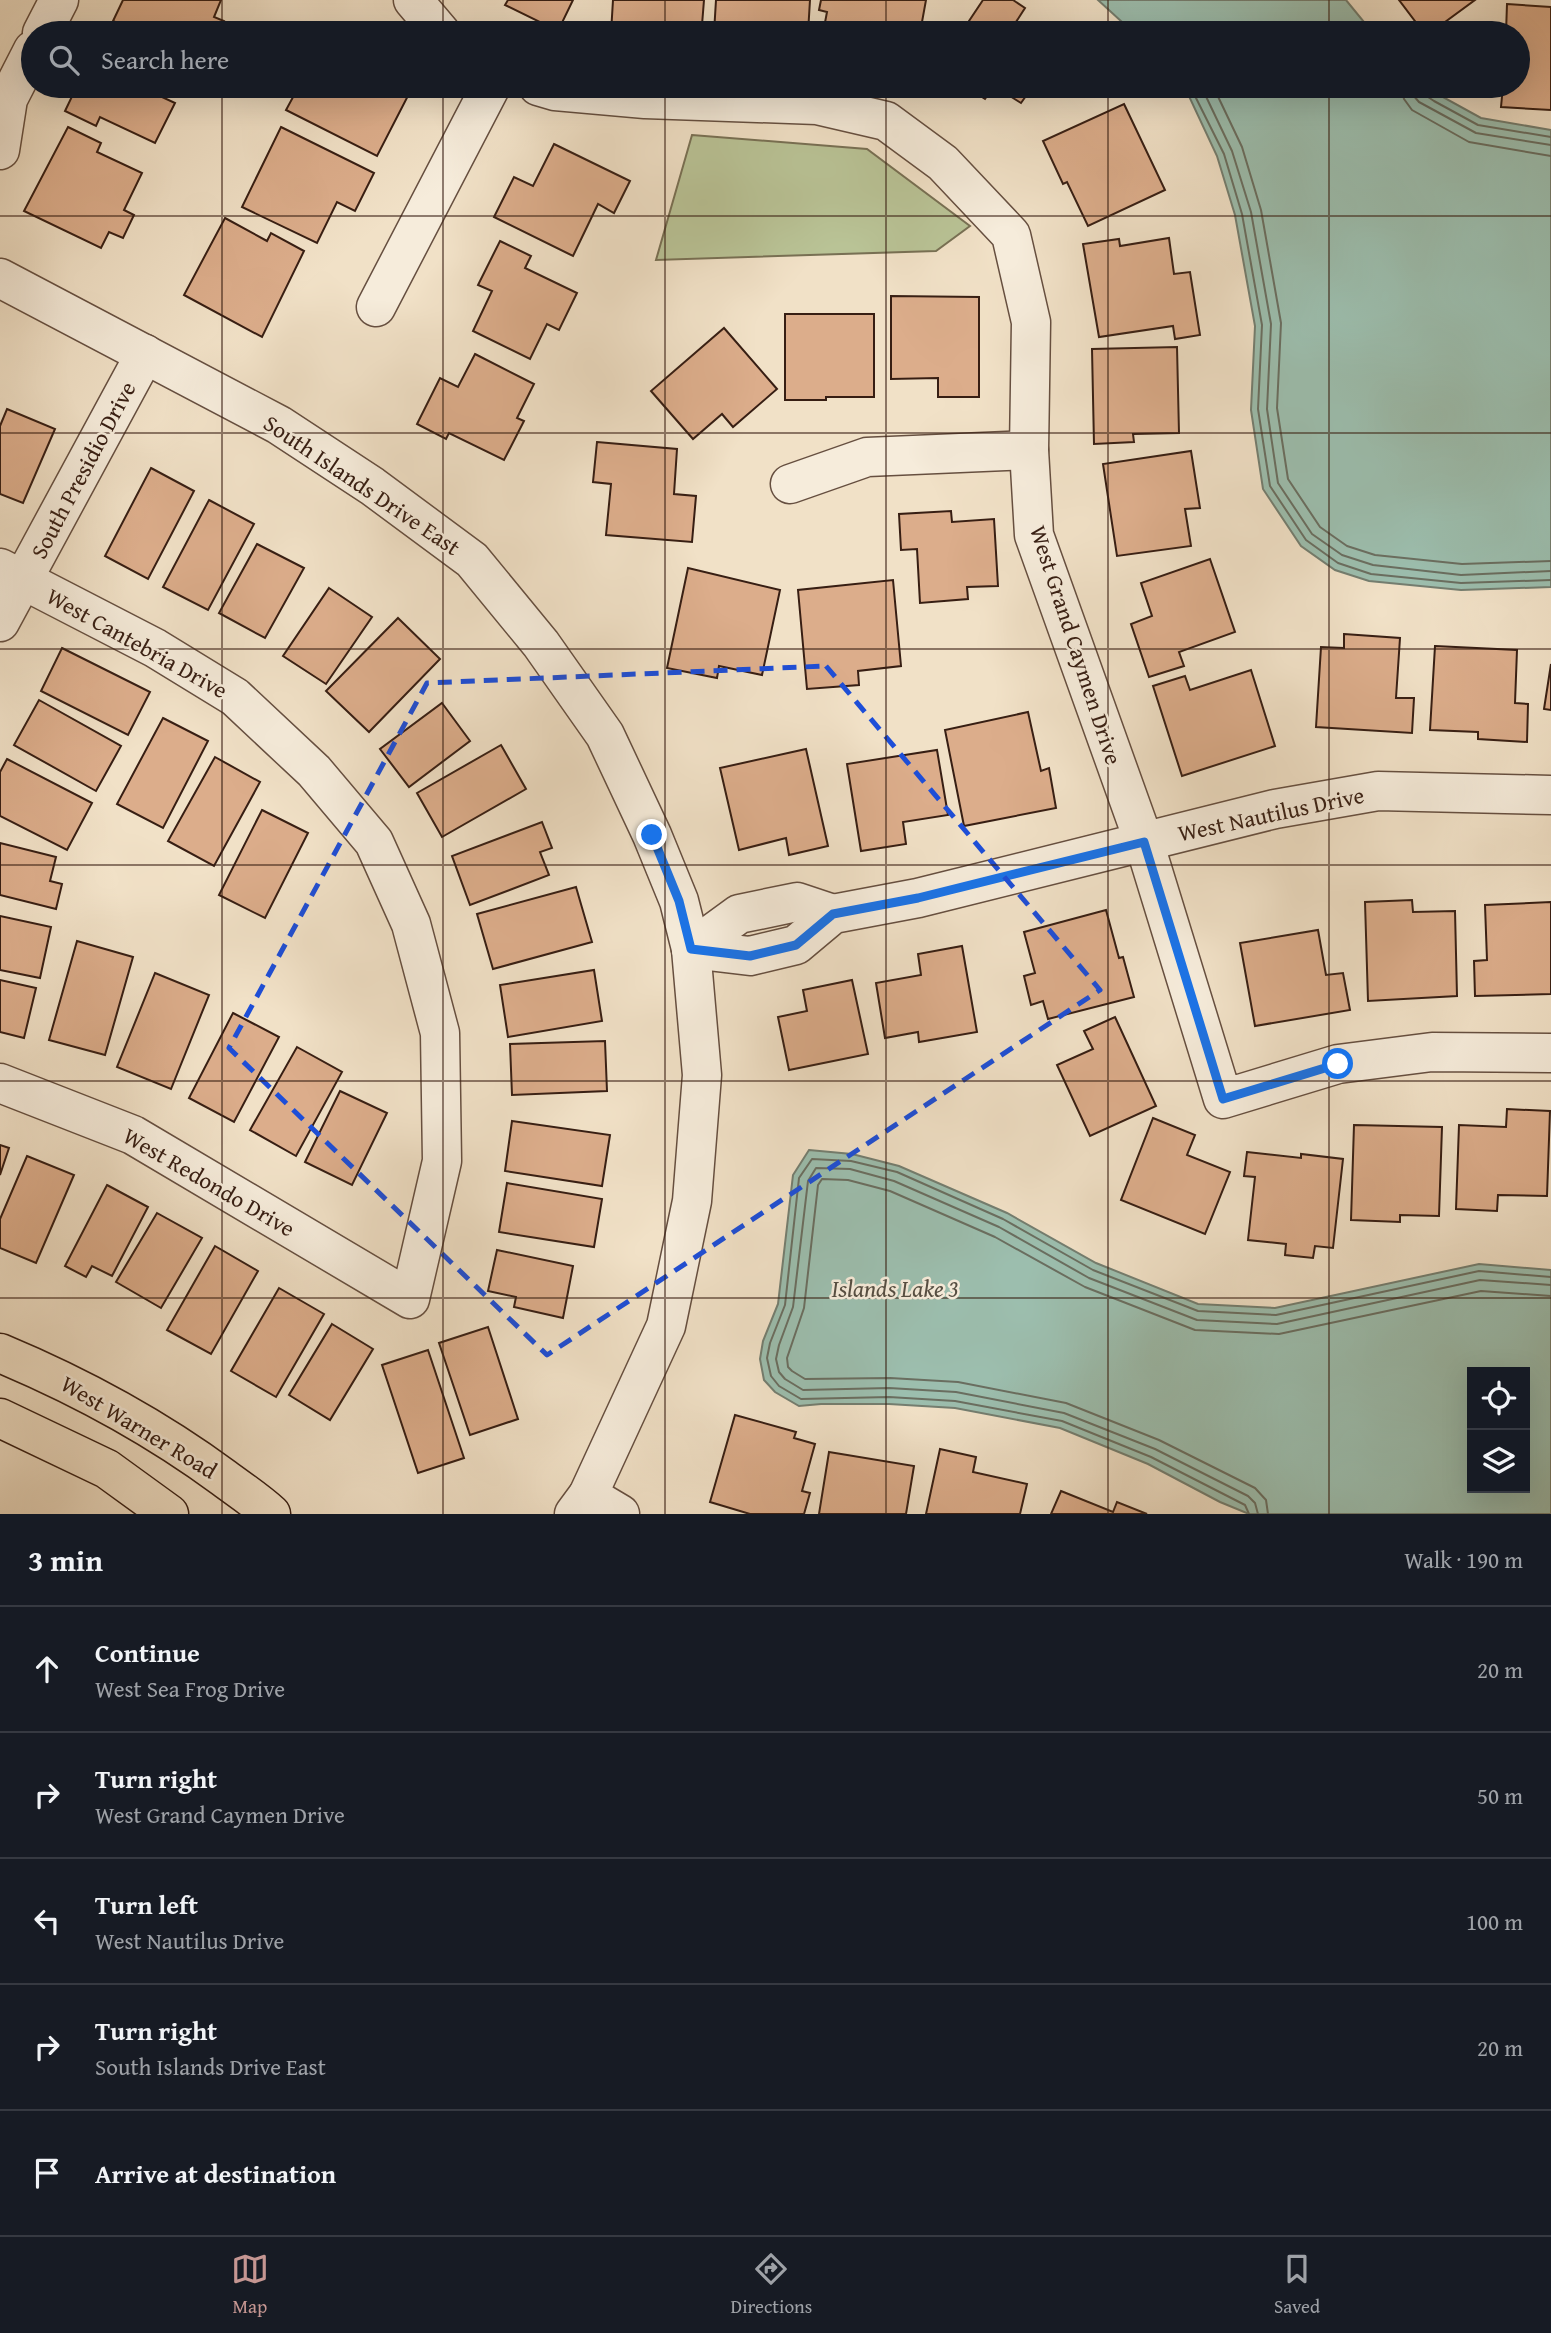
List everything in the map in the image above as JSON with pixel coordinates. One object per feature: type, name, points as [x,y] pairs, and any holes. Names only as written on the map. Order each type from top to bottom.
[{"type":"main road","name":"West Warner Road","points":[[0,1353],[47,1373],[136,1421],[201,1461],[271,1514]]},
{"type":"main road","points":[[0,1419],[107,1469],[169,1514]]},
{"type":"street","points":[[48,21],[59,0]]},
{"type":"street","points":[[413,0],[431,21]]},
{"type":"street","points":[[0,150],[4,101],[21,71]]},
{"type":"street","points":[[376,307],[485,98]]},
{"type":"street","name":"West Grand Caymen Drive","points":[[634,98],[817,105],[886,121],[943,163],[1011,235],[1031,323],[1029,450],[1034,535],[1144,842],[1223,1099],[1338,1064],[1432,1052],[1551,1053]]},
{"type":"street","name":"South Islands Drive East","points":[[0,278],[279,425],[372,486],[472,560],[541,644],[605,735],[652,835],[679,901],[691,949],[702,1075],[692,1201],[666,1326],[581,1504]]},
{"type":"street","name":"South Presidio Drive","points":[[0,622],[11,574],[145,354]]},
{"type":"street","points":[[790,484],[867,457],[1029,450]]},
{"type":"street","name":"West Cantebria Drive","points":[[11,574],[155,648],[235,697],[314,771],[374,842],[411,924],[440,1033],[442,1161],[410,1300]]},
{"type":"street","name":"West Nautilus Drive","points":[[691,949],[740,914],[797,902],[833,914],[918,898],[1275,809],[1378,791],[1551,795]]},
{"type":"street","name":"West Redondo Drive","points":[[0,1083],[134,1135],[410,1300]]},
{"type":"street","points":[[581,1504],[620,1514]]},
{"type":"highlighted area","points":[[826,666],[1100,990],[547,1355],[229,1048],[427,683]]},
{"type":"shaded area","points":[[692,135],[867,149],[970,226],[936,251],[656,260]]},
{"type":"water","points":[[1098,0],[1346,0],[1363,21],[1121,21]]},
{"type":"water","points":[[1190,98],[1445,98],[1481,118],[1551,130],[1551,587],[1461,590],[1369,581],[1335,570],[1301,546],[1263,489],[1251,410],[1255,326],[1235,215],[1217,156]]},
{"type":"water","name":"Islands Lake 3","points":[[809,1150],[852,1154],[899,1166],[1007,1213],[1096,1263],[1198,1304],[1275,1308],[1479,1264],[1551,1270],[1551,1514],[1249,1514],[1220,1502],[1148,1464],[1060,1428],[955,1408],[889,1404],[799,1406],[775,1392],[764,1380],[760,1359],[763,1341],[778,1304],[793,1175]]},
{"type":"building","points":[[123,0],[221,0],[214,17],[224,21],[113,21]]},
{"type":"building","points":[[508,0],[573,0],[563,21],[538,21],[505,5]]},
{"type":"building","points":[[613,0],[704,0],[702,21],[612,21]]},
{"type":"building","points":[[716,0],[810,0],[809,21],[715,21]]},
{"type":"building","points":[[821,0],[926,0],[922,21],[825,21],[827,12],[819,10]]},
{"type":"building","points":[[983,0],[1013,0],[1025,8],[1017,21],[969,21]]},
{"type":"building","points":[[1399,0],[1475,0],[1446,21],[1415,21]]},
{"type":"building","points":[[1507,4],[1551,7],[1551,110],[1501,107],[1502,98],[1530,98],[1530,21],[1506,21]]},
{"type":"building","points":[[71,98],[164,98],[175,103],[155,143],[100,117],[96,126],[65,111]]},
{"type":"building","points":[[292,98],[407,98],[377,156],[286,110]]},
{"type":"building","points":[[1124,104],[1165,190],[1088,226],[1067,182],[1063,184],[1043,141]]},
{"type":"building","points":[[68,127],[101,143],[97,152],[142,173],[124,210],[134,215],[123,238],[109,232],[101,248],[24,211]]},
{"type":"building","points":[[281,127],[374,173],[355,211],[337,202],[317,243],[242,207]]},
{"type":"building","points":[[554,144],[630,181],[614,213],[598,204],[573,256],[494,217],[514,177],[533,186]]},
{"type":"building","points":[[225,218],[267,241],[271,233],[304,251],[262,337],[184,295]]},
{"type":"building","points":[[1169,238],[1174,274],[1190,272],[1200,335],[1175,339],[1173,326],[1099,337],[1083,244],[1119,239],[1120,246]]},
{"type":"building","points":[[500,241],[531,256],[525,268],[577,293],[559,330],[547,324],[530,359],[473,331],[492,291],[478,285]]},
{"type":"building","points":[[891,296],[979,297],[979,397],[938,397],[938,378],[891,379]]},
{"type":"building","points":[[785,314],[874,314],[874,397],[785,400]]},
{"type":"building","points":[[724,328],[777,389],[733,427],[722,414],[693,439],[651,391]]},
{"type":"building","points":[[1177,347],[1179,433],[1133,434],[1134,442],[1094,444],[1092,349]]},
{"type":"building","points":[[475,354],[534,384],[517,418],[524,421],[504,460],[449,433],[446,439],[417,424],[440,378],[458,387]]},
{"type":"building","points":[[7,409],[55,429],[23,503],[0,494],[0,426]]},
{"type":"building","points":[[597,442],[677,449],[674,494],[696,496],[692,542],[606,535],[611,484],[593,482]]},
{"type":"building","points":[[1191,451],[1200,508],[1185,509],[1191,546],[1117,556],[1103,464]]},
{"type":"building","points":[[151,468],[194,491],[148,579],[105,556]]},
{"type":"building","points":[[209,500],[254,524],[208,610],[163,587]]},
{"type":"building","points":[[951,511],[952,522],[994,519],[998,586],[967,587],[968,599],[920,603],[917,549],[901,550],[899,514]]},
{"type":"building","points":[[257,544],[304,568],[265,638],[219,613]]},
{"type":"building","points":[[1210,559],[1235,632],[1179,652],[1184,666],[1149,677],[1131,624],[1152,616],[1141,583]]},
{"type":"building","points":[[688,568],[780,590],[762,675],[719,666],[717,678],[667,668]]},
{"type":"building","points":[[893,580],[901,666],[858,671],[859,685],[807,689],[798,590]]},
{"type":"building","points":[[329,588],[372,617],[326,684],[283,656]]},
{"type":"building","points":[[398,618],[440,659],[369,732],[326,691]]},
{"type":"building","points":[[1344,634],[1400,638],[1396,698],[1414,698],[1412,733],[1316,727],[1321,647],[1344,648]]},
{"type":"building","points":[[1435,646],[1517,650],[1515,703],[1528,704],[1527,742],[1478,739],[1478,732],[1430,730]]},
{"type":"building","points":[[62,648],[150,692],[128,735],[41,691]]},
{"type":"building","points":[[1551,664],[1551,710],[1544,709]]},
{"type":"building","points":[[1251,670],[1275,746],[1182,776],[1153,686],[1185,676],[1190,690]]},
{"type":"building","points":[[39,700],[121,746],[96,791],[14,745]]},
{"type":"building","points":[[442,703],[470,741],[409,787],[380,749]]},
{"type":"building","points":[[1028,712],[1041,771],[1049,768],[1056,808],[964,826],[945,730]]},
{"type":"building","points":[[163,718],[208,741],[163,828],[117,804]]},
{"type":"building","points":[[501,745],[526,789],[442,837],[417,793]]},
{"type":"building","points":[[806,749],[828,846],[789,855],[786,838],[739,850],[720,768]]},
{"type":"building","points":[[937,750],[948,815],[903,822],[906,844],[861,851],[847,764]]},
{"type":"building","points":[[215,757],[260,782],[214,866],[168,841]]},
{"type":"building","points":[[7,759],[92,803],[67,850],[0,816],[0,772]]},
{"type":"building","points":[[262,810],[308,833],[265,918],[219,895]]},
{"type":"building","points":[[542,822],[552,848],[540,852],[549,875],[470,905],[452,856]]},
{"type":"building","points":[[0,843],[56,857],[50,881],[62,884],[56,909],[0,895]]},
{"type":"building","points":[[576,887],[592,942],[493,969],[477,914]]},
{"type":"building","points":[[1412,900],[1413,912],[1455,911],[1457,996],[1368,1001],[1365,902]]},
{"type":"building","points":[[1551,902],[1551,994],[1475,996],[1474,961],[1487,960],[1485,905]]},
{"type":"building","points":[[1106,910],[1119,958],[1123,957],[1134,997],[1048,1019],[1043,1001],[1031,1005],[1024,976],[1035,973],[1024,932]]},
{"type":"building","points":[[0,916],[51,927],[40,978],[0,970]]},
{"type":"building","points":[[1318,930],[1326,975],[1343,973],[1350,1010],[1255,1026],[1240,943]]},
{"type":"building","points":[[77,941],[133,957],[105,1055],[49,1040]]},
{"type":"building","points":[[962,946],[977,1032],[919,1042],[918,1032],[885,1038],[876,983],[921,975],[918,954]]},
{"type":"building","points":[[594,970],[602,1021],[508,1037],[500,985]]},
{"type":"building","points":[[155,973],[209,995],[171,1089],[117,1067]]},
{"type":"building","points":[[0,980],[36,988],[24,1038],[0,1032]]},
{"type":"building","points":[[852,980],[868,1054],[789,1070],[778,1017],[807,1011],[803,990]]},
{"type":"building","points":[[233,1013],[279,1037],[234,1122],[189,1098]]},
{"type":"building","points":[[1115,1017],[1156,1106],[1090,1136],[1057,1065],[1093,1049],[1084,1031]]},
{"type":"building","points":[[605,1041],[607,1091],[512,1095],[510,1044]]},
{"type":"building","points":[[297,1047],[342,1072],[296,1156],[250,1130]]},
{"type":"building","points":[[340,1091],[387,1113],[352,1185],[305,1162]]},
{"type":"building","points":[[1507,1109],[1550,1111],[1547,1196],[1498,1195],[1497,1211],[1456,1209],[1459,1125],[1506,1127]]},
{"type":"building","points":[[1153,1118],[1195,1135],[1187,1155],[1230,1172],[1205,1234],[1121,1200]]},
{"type":"building","points":[[512,1121],[610,1135],[602,1186],[505,1171]]},
{"type":"building","points":[[1354,1125],[1442,1127],[1439,1216],[1400,1215],[1400,1222],[1351,1220]]},
{"type":"building","points":[[0,1145],[9,1148],[0,1175]]},
{"type":"building","points":[[1247,1152],[1343,1159],[1333,1248],[1315,1246],[1313,1258],[1285,1255],[1286,1244],[1248,1240],[1255,1177],[1244,1176]]},
{"type":"building","points":[[27,1156],[74,1175],[36,1263],[0,1248],[0,1219]]},
{"type":"building","points":[[507,1183],[602,1199],[594,1247],[499,1232]]},
{"type":"building","points":[[107,1185],[148,1207],[112,1276],[92,1266],[86,1277],[65,1266]]},
{"type":"building","points":[[157,1213],[202,1238],[161,1308],[116,1282]]},
{"type":"building","points":[[215,1246],[258,1271],[211,1354],[167,1330]]},
{"type":"building","points":[[497,1250],[573,1266],[563,1318],[514,1307],[516,1297],[488,1291]]},
{"type":"building","points":[[279,1288],[324,1314],[276,1397],[231,1371]]},
{"type":"building","points":[[332,1324],[373,1349],[330,1420],[289,1395]]},
{"type":"building","points":[[488,1327],[518,1419],[470,1435],[439,1343]]},
{"type":"building","points":[[428,1350],[464,1458],[418,1473],[382,1365]]},
{"type":"building","points":[[735,1415],[796,1432],[794,1438],[815,1444],[802,1491],[810,1493],[804,1514],[750,1514],[710,1502]]},
{"type":"building","points":[[940,1449],[976,1457],[973,1472],[1027,1484],[1020,1514],[926,1514]]},
{"type":"building","points":[[829,1452],[914,1466],[906,1514],[819,1514]]},
{"type":"building","points":[[1061,1491],[1113,1512],[1117,1502],[1147,1514],[1051,1514]]},
{"type":"route","points":[[652,835],[679,901],[691,949],[750,956],[796,945],[833,914],[918,898],[1144,842],[1223,1099],[1338,1064]]}]
